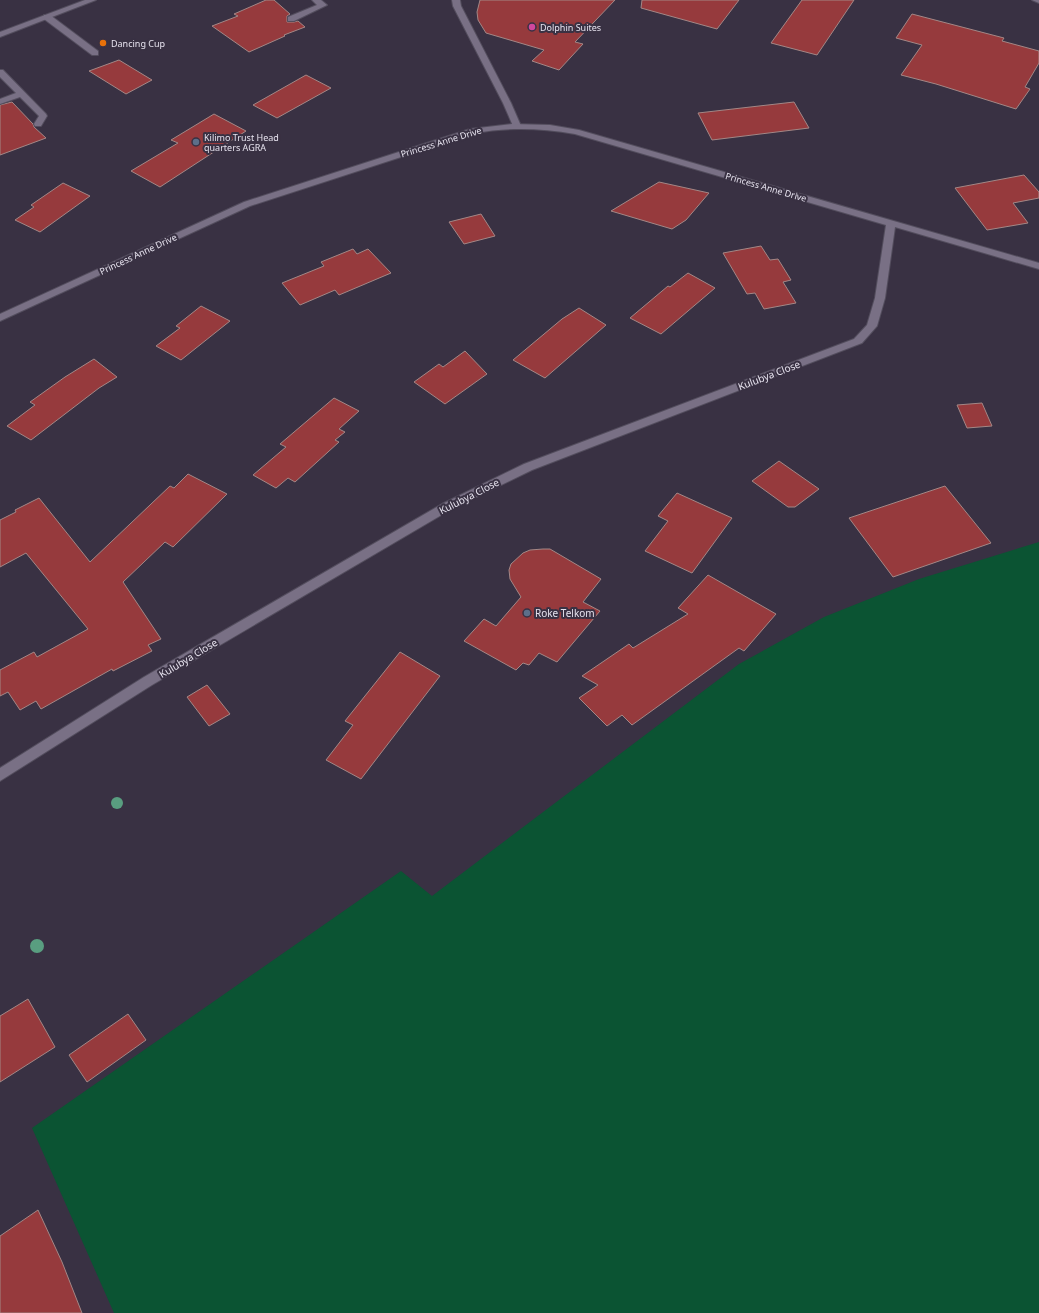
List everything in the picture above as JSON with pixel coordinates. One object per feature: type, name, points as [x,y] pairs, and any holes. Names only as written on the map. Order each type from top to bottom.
[{"type":"street","points":[[0,35],[92,0]]},
{"type":"street","points":[[291,19],[323,5],[316,0]]},
{"type":"street","points":[[456,0],[456,6],[517,126]]},
{"type":"street","points":[[47,17],[95,53]]},
{"type":"street","points":[[0,72],[43,116],[38,124]]},
{"type":"street","points":[[0,102],[20,94]]},
{"type":"street","name":"Princess Anne Drive","points":[[0,318],[246,204],[473,132],[494,127],[517,126],[555,128],[576,132],[1039,266]]},
{"type":"street","name":"Kulubya Close","points":[[0,775],[148,681],[446,507],[528,467],[858,341],[872,326],[880,298],[891,222]]},
{"type":"green space","points":[[1039,542],[1039,1313],[114,1313],[32,1128],[401,871],[432,896],[739,664],[824,617],[919,579]]},
{"type":"building","points":[[266,0],[274,0],[290,14],[287,16],[287,22],[298,21],[305,27],[284,35],[285,36],[249,52],[212,26],[238,16],[234,14]]},
{"type":"building","points":[[480,0],[615,0],[575,42],[583,44],[559,70],[532,61],[544,50],[486,33],[478,20],[477,12]]},
{"type":"building","points":[[642,0],[739,0],[717,29],[641,8]]},
{"type":"building","points":[[802,0],[854,0],[817,55],[771,43]]},
{"type":"building","points":[[912,14],[1004,38],[1002,41],[1039,51],[1039,63],[1025,87],[1030,89],[1016,109],[936,84],[901,75],[922,45],[896,38]]},
{"type":"building","points":[[119,60],[152,80],[126,94],[89,71]]},
{"type":"building","points":[[306,75],[331,88],[277,118],[253,105]]},
{"type":"building","points":[[12,102],[46,138],[0,155],[0,105]]},
{"type":"building","points":[[794,102],[809,128],[712,140],[698,113]]},
{"type":"building","points":[[214,114],[246,131],[160,187],[131,171],[178,143],[171,140]]},
{"type":"building","points":[[1024,175],[1039,192],[1039,198],[1013,203],[1028,223],[987,230],[955,188]]},
{"type":"building","points":[[659,182],[709,193],[686,220],[672,229],[611,211]]},
{"type":"building","points":[[63,183],[90,196],[40,232],[15,220],[34,207],[31,205]]},
{"type":"building","points":[[481,214],[495,236],[464,244],[449,222]]},
{"type":"building","points":[[761,246],[770,260],[778,259],[791,280],[783,282],[796,303],[764,309],[755,293],[747,294],[723,253]]},
{"type":"building","points":[[353,249],[357,254],[368,249],[391,273],[339,295],[335,290],[300,305],[282,283],[324,266],[321,262]]},
{"type":"building","points":[[688,273],[715,288],[661,334],[630,318],[668,286],[670,287]]},
{"type":"building","points":[[201,306],[230,321],[181,360],[156,346],[180,328],[176,326]]},
{"type":"building","points":[[579,308],[606,325],[545,378],[513,360],[562,319]]},
{"type":"building","points":[[465,351],[487,374],[445,404],[414,382],[439,364],[443,367]]},
{"type":"building","points":[[94,359],[117,377],[99,388],[31,440],[7,426],[35,405],[30,402],[65,377]]},
{"type":"building","points":[[334,398],[359,411],[339,429],[345,432],[335,440],[339,442],[295,482],[288,478],[276,488],[253,475],[286,447],[280,444]]},
{"type":"building","points":[[982,403],[992,426],[967,428],[957,405]]},
{"type":"building","points":[[779,461],[819,489],[795,507],[788,507],[752,481]]},
{"type":"building","points":[[188,474],[227,494],[173,547],[165,542],[123,582],[161,639],[148,645],[152,651],[113,671],[112,669],[41,709],[36,701],[20,710],[8,692],[0,696],[0,670],[34,652],[37,657],[88,629],[26,553],[0,567],[0,520],[16,512],[15,510],[39,498],[90,562],[170,486],[174,488]]},
{"type":"building","points":[[945,486],[991,543],[893,577],[849,518]]},
{"type":"building","points":[[677,493],[732,518],[692,573],[645,551],[668,521],[658,516]]},
{"type":"building","points":[[550,549],[601,579],[583,602],[600,611],[557,662],[539,653],[529,665],[523,663],[516,670],[464,641],[484,619],[496,626],[521,597],[510,579],[509,570],[511,564],[523,553],[530,550]]},
{"type":"building","points":[[708,575],[776,614],[744,651],[739,648],[632,725],[622,715],[607,726],[579,698],[598,685],[582,676],[629,644],[633,648],[688,614],[678,608]]},
{"type":"building","points":[[400,652],[440,676],[361,779],[326,760],[353,725],[345,721]]},
{"type":"building","points":[[207,685],[230,714],[209,726],[187,697]]},
{"type":"building","points":[[28,999],[55,1047],[0,1082],[0,1016]]},
{"type":"building","points":[[128,1014],[146,1040],[87,1082],[69,1055]]},
{"type":"building","points":[[38,1210],[62,1262],[82,1313],[0,1313],[0,1236]]},
{"type":"place","name":"Dolphin Suites","points":[[532,27]]},
{"type":"place","name":"Dancing Cup","points":[[103,43]]},
{"type":"place","name":"Kilimo Trust Head quarters AGRA","points":[[196,142]]},
{"type":"place","name":"Roke Telkom","points":[[527,613]]}]
